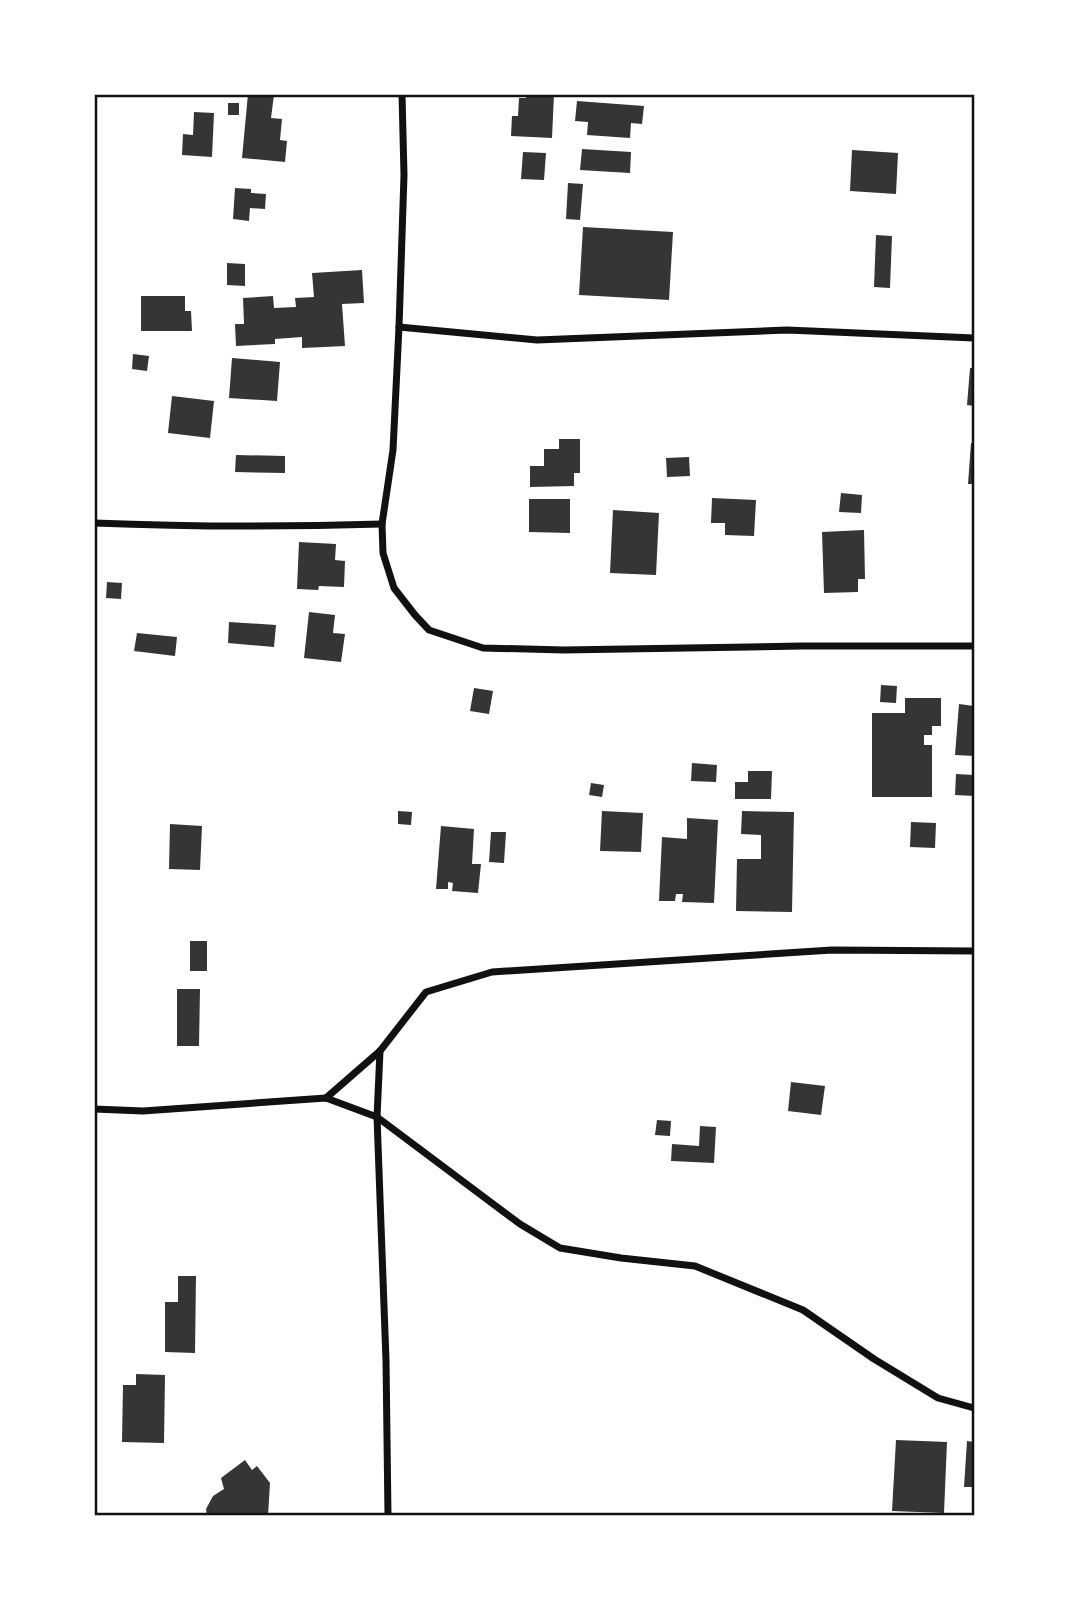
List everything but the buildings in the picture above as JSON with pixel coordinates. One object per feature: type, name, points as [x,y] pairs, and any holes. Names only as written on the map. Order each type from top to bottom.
[{"type":"street","points":[[402,94],[404,175],[399,327],[393,450],[382,524],[383,553],[394,588],[429,630],[483,648],[564,650],[975,646]]},
{"type":"street","points":[[399,327],[537,340],[787,330],[975,338]]},
{"type":"street","points":[[94,523],[182,527],[382,524]]},
{"type":"street","points":[[326,1098],[380,1051],[426,992],[492,972],[831,950],[975,951]]},
{"type":"street","points":[[380,1051],[377,1117],[386,1360],[388,1516]]},
{"type":"street","points":[[94,1108],[143,1111],[326,1098],[377,1117],[520,1224],[560,1248],[695,1266],[803,1310],[874,1359],[938,1398],[975,1408]]}]
